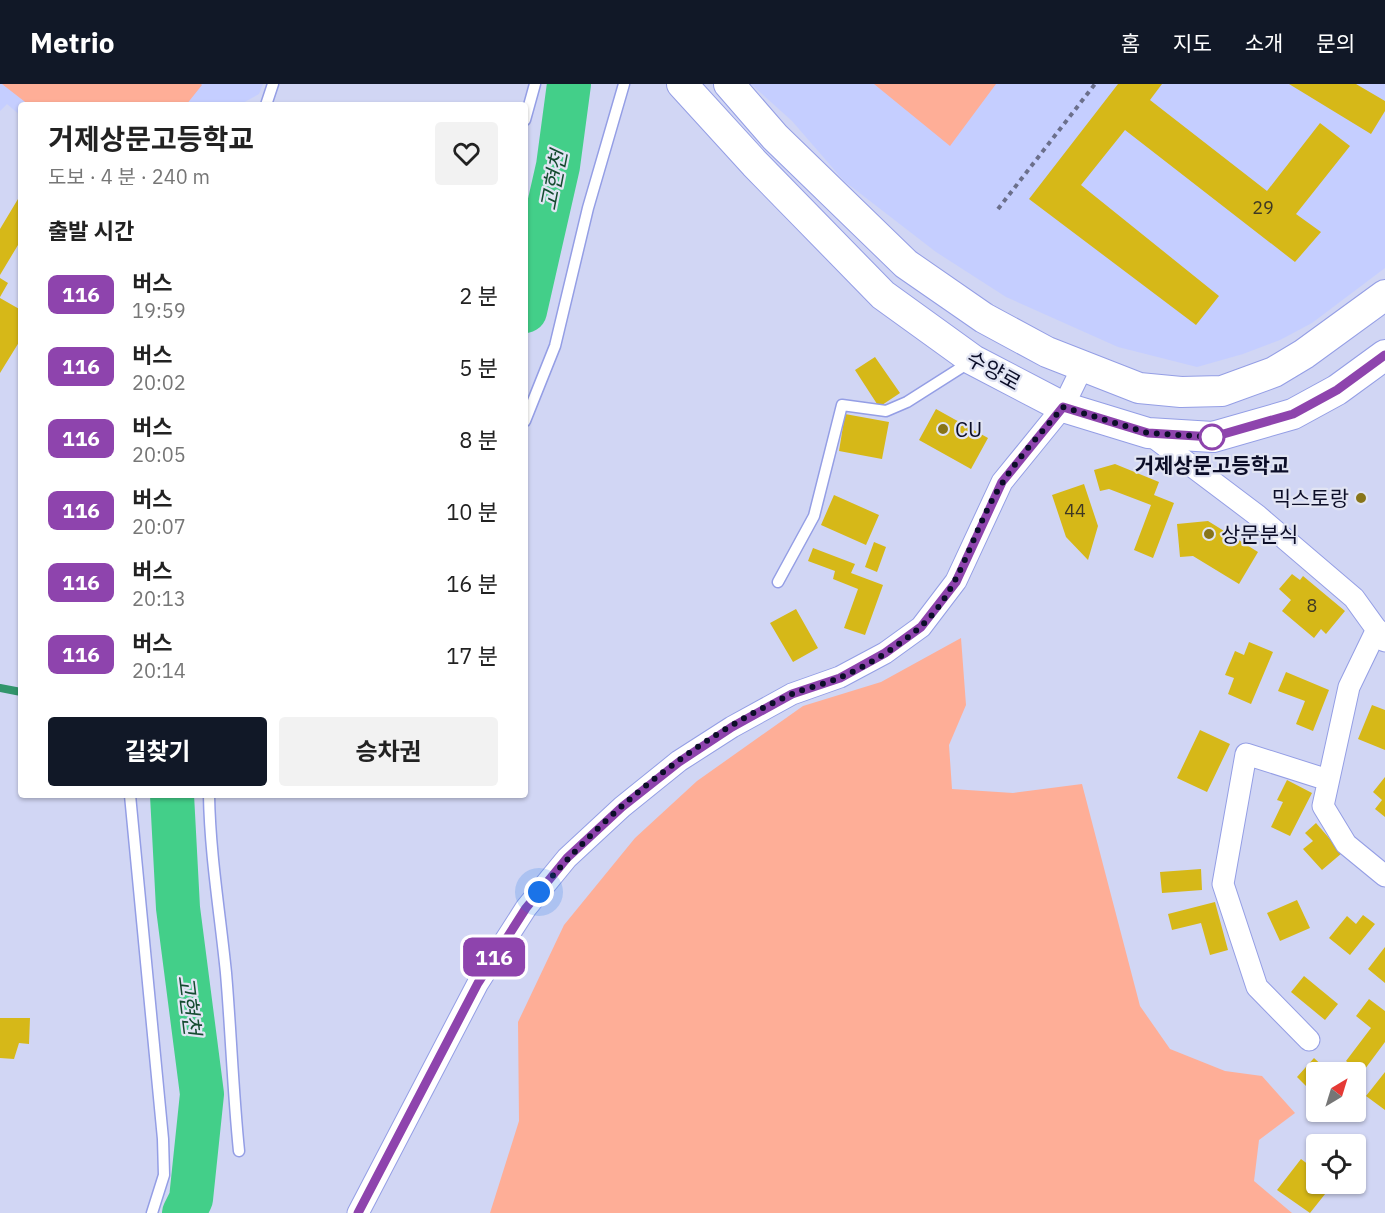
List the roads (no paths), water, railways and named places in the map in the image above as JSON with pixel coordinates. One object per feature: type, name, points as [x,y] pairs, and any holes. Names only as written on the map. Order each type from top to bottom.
[{"type":"street","name":"수양로","points":[[682,84],[755,164],[883,295],[973,360],[1063,407],[1148,433],[1213,437],[1293,414],[1337,390],[1385,355]]},
{"type":"street","name":"수양로","points":[[729,84],[775,137],[906,264],[984,318],[1047,352],[1139,388],[1181,392],[1222,391],[1274,372],[1385,295]]},
{"type":"street","points":[[358,1213],[478,983],[526,908],[567,858],[622,807],[679,762],[732,727],[792,694],[840,678],[921,627],[956,582],[1002,482],[1063,407],[1083,366]]},
{"type":"street","points":[[1148,433],[1258,516],[1354,597],[1381,635],[1349,687],[1323,806],[1346,844],[1385,876]]},
{"type":"street","points":[[1309,1041],[1257,987],[1223,884],[1246,754],[1328,780]]},
{"type":"lane","points":[[267,102],[273,84]]},
{"type":"lane","points":[[528,109],[535,84]]},
{"type":"lane","points":[[528,414],[555,346],[588,208],[624,84]]},
{"type":"lane","points":[[778,582],[814,516],[842,405],[886,411],[908,402],[973,360]]},
{"type":"lane","points":[[130,798],[163,1139],[164,1175],[152,1213]]},
{"type":"lane","points":[[209,798],[210,846],[219,908],[228,1002],[238,1151]]},
{"type":"waterway","name":"고현천","points":[[528,298],[558,166],[569,84]]},
{"type":"waterway","points":[[0,688],[18,691]]},
{"type":"waterway","name":"고현천","points":[[172,798],[178,908],[202,1094],[191,1199],[184,1213]]},
{"type":"place","name":"CU","points":[[943,429]]},
{"type":"place","name":"거제상문고등학교","points":[[1212,437]]},
{"type":"place","name":"믹스토랑","points":[[1361,498]]},
{"type":"place","name":"상문분식","points":[[1209,534]]}]
